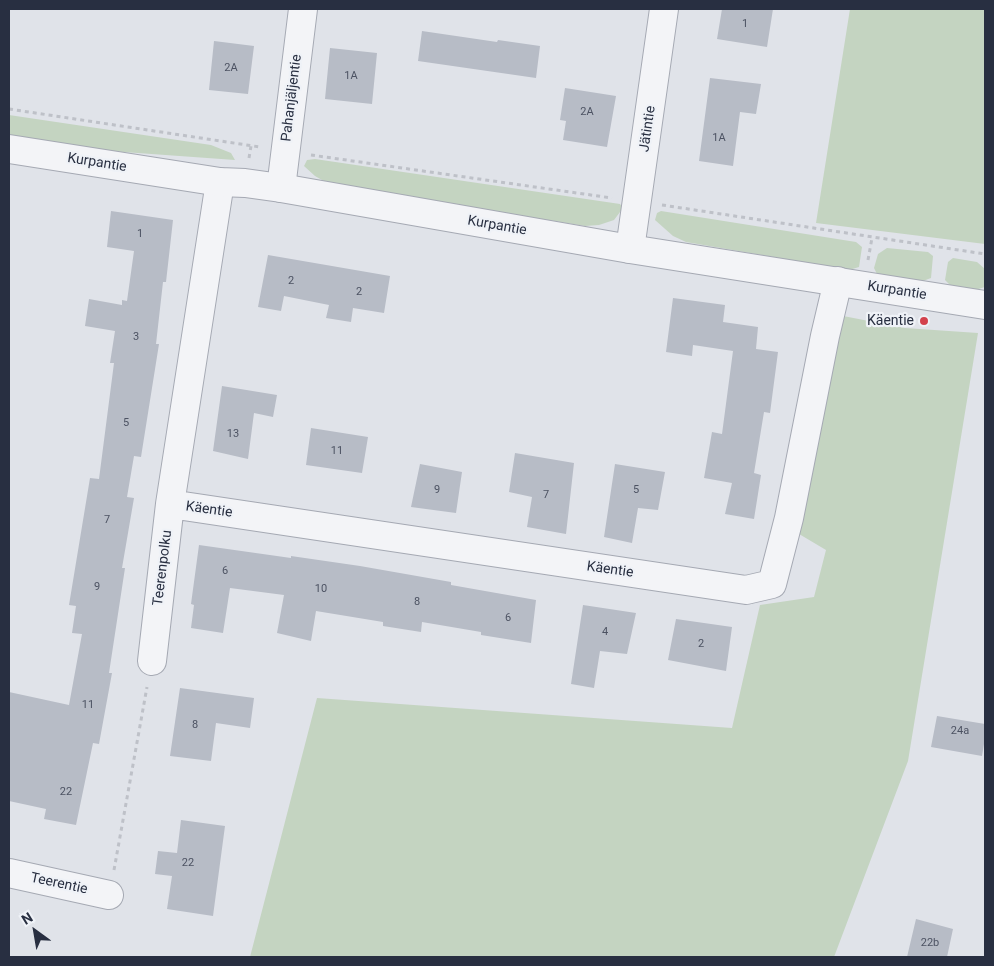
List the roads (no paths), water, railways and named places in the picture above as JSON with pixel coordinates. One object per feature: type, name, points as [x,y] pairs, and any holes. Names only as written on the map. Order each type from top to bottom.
[{"type":"street","name":"Pahanjäljentie","points":[[281,188],[303,9]]},
{"type":"street","name":"Jätintie","points":[[630,249],[664,9]]},
{"type":"street","name":"Kurpantie","points":[[9,149],[220,182],[281,188],[630,249],[985,305]]},
{"type":"street","name":"Teerenpolku","points":[[152,662],[170,504],[220,182]]},
{"type":"street","name":"Käentie","points":[[170,504],[746,590],[772,584],[790,518],[825,336],[838,281]]},
{"type":"street","name":"Teerentie","points":[[9,873],[109,895]]},
{"type":"place","name":"Käentie","points":[[924,321]]}]
